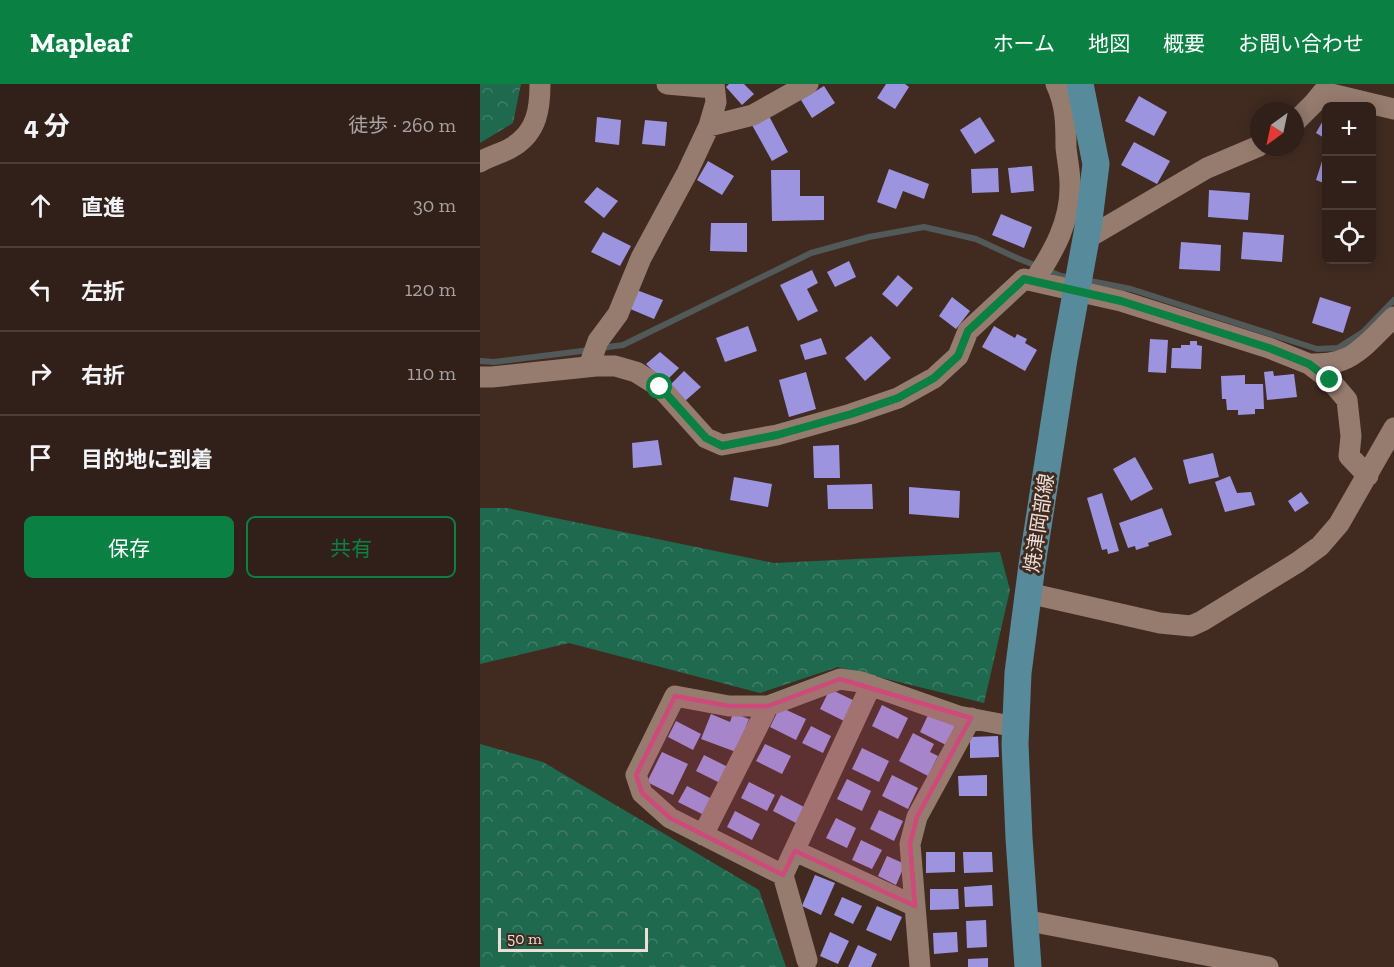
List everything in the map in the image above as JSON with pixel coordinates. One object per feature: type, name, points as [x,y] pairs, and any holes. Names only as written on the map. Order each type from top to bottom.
[{"type":"main road","name":"焼津岡部線","points":[[1028,967],[1019,838],[1016,727],[1018,673],[1028,593],[1064,359],[1086,239],[1096,164],[1080,84]]},
{"type":"street","points":[[480,162],[514,146],[530,132],[540,110],[540,84]]},
{"type":"street","points":[[589,366],[598,341],[618,314],[641,258],[687,173],[709,126],[716,102],[714,86],[668,84]]},
{"type":"street","points":[[709,126],[753,115],[808,84]]},
{"type":"street","points":[[1040,283],[1046,263],[1064,228],[1069,208],[1070,183],[1066,116],[1063,98],[1056,84]]},
{"type":"street","points":[[1304,113],[1314,103],[1322,88],[1394,109]]},
{"type":"street","points":[[1086,239],[1207,168],[1250,150]]},
{"type":"street","points":[[480,377],[589,366],[615,366],[636,372],[660,387],[706,438],[722,446],[777,435],[898,398],[934,378],[958,356],[968,331],[1024,279],[1121,301],[1269,348],[1309,364],[1330,380],[1347,400],[1351,436],[1349,456],[1368,476]]},
{"type":"street","points":[[1309,364],[1329,364],[1347,358],[1394,317]]},
{"type":"street","points":[[1028,593],[1160,624],[1191,626],[1288,568],[1320,546],[1339,524],[1394,428]]},
{"type":"street","points":[[783,875],[670,818],[642,793],[636,776],[675,696],[729,706],[768,706],[840,679],[871,685],[958,716],[1016,727]]},
{"type":"street","points":[[810,965],[783,875],[871,685]]},
{"type":"street","points":[[703,835],[768,706]]},
{"type":"street","points":[[920,967],[910,844],[917,817],[971,718]]},
{"type":"street","points":[[795,851],[915,906]]},
{"type":"street","points":[[1024,920],[1268,967]]},
{"type":"highlighted area","points":[[840,679],[971,718],[917,817],[910,844],[915,906],[795,851],[783,875],[670,818],[642,793],[636,775],[675,696],[729,706],[768,706]]},
{"type":"green space","points":[[480,84],[521,84],[513,123],[480,143]]},
{"type":"green space","points":[[480,508],[507,508],[774,563],[1000,552],[1010,590],[984,703],[838,667],[760,693],[569,643],[480,664]]},
{"type":"green space","points":[[480,744],[543,762],[759,890],[786,967],[480,967]]},
{"type":"building","points":[[729,84],[744,84],[754,94],[742,105],[726,87]]},
{"type":"building","points":[[886,84],[905,84],[909,87],[895,109],[877,98]]},
{"type":"building","points":[[824,86],[835,103],[812,118],[801,100]]},
{"type":"building","points":[[1139,96],[1167,112],[1154,136],[1125,121]]},
{"type":"building","points":[[769,116],[788,152],[772,161],[752,125]]},
{"type":"building","points":[[597,117],[621,120],[619,145],[595,142]]},
{"type":"building","points":[[980,117],[995,141],[975,154],[960,130]]},
{"type":"building","points":[[645,120],[667,122],[665,146],[642,144]]},
{"type":"building","points":[[1322,122],[1322,137],[1316,133]]},
{"type":"building","points":[[1134,142],[1170,161],[1157,184],[1121,165]]},
{"type":"building","points":[[708,161],[734,176],[722,195],[697,180]]},
{"type":"building","points":[[1322,161],[1322,182],[1316,180]]},
{"type":"building","points":[[1032,166],[1034,191],[1011,193],[1008,168]]},
{"type":"building","points":[[998,168],[999,192],[972,193],[971,169]]},
{"type":"building","points":[[889,169],[929,184],[924,199],[903,191],[896,209],[877,202]]},
{"type":"building","points":[[771,170],[800,170],[800,196],[824,196],[824,220],[772,221]]},
{"type":"building","points":[[597,187],[618,201],[604,218],[584,202]]},
{"type":"building","points":[[1209,190],[1250,193],[1248,220],[1208,217]]},
{"type":"building","points":[[1001,214],[1032,227],[1024,248],[992,235]]},
{"type":"building","points":[[711,223],[747,223],[747,252],[710,251]]},
{"type":"building","points":[[603,232],[631,246],[620,266],[591,252]]},
{"type":"building","points":[[1243,232],[1284,235],[1282,262],[1241,259]]},
{"type":"building","points":[[1181,242],[1221,245],[1220,271],[1179,269]]},
{"type":"building","points":[[849,261],[856,277],[835,287],[827,272]]},
{"type":"building","points":[[812,270],[818,283],[807,289],[818,311],[798,321],[780,285]]},
{"type":"building","points":[[898,275],[913,288],[897,307],[882,294]]},
{"type":"building","points":[[634,289],[663,300],[654,319],[628,308]]},
{"type":"building","points":[[952,297],[970,311],[956,329],[939,316]]},
{"type":"building","points":[[1320,297],[1351,307],[1343,333],[1312,323]]},
{"type":"building","points":[[748,326],[757,351],[725,362],[716,338]]},
{"type":"building","points":[[994,326],[1015,338],[1017,334],[1027,339],[1025,343],[1037,350],[1025,371],[982,347]]},
{"type":"building","points":[[871,336],[891,358],[865,381],[845,358]]},
{"type":"building","points":[[821,338],[827,354],[805,360],[800,345]]},
{"type":"building","points":[[1150,339],[1168,340],[1166,373],[1148,372]]},
{"type":"building","points":[[1190,341],[1197,341],[1197,345],[1202,346],[1201,369],[1171,368],[1172,348],[1190,345]]},
{"type":"building","points":[[660,352],[679,368],[665,382],[646,364]]},
{"type":"building","points":[[684,371],[701,387],[685,401],[669,386]]},
{"type":"building","points":[[1273,371],[1274,376],[1294,374],[1297,397],[1267,400],[1264,372]]},
{"type":"building","points":[[806,372],[816,409],[789,417],[779,380]]},
{"type":"building","points":[[1245,375],[1245,384],[1263,384],[1264,409],[1255,409],[1255,414],[1238,415],[1238,410],[1227,410],[1226,399],[1222,399],[1221,376]]},
{"type":"building","points":[[658,440],[662,465],[633,468],[632,443]]},
{"type":"building","points":[[839,445],[840,478],[814,478],[813,446]]},
{"type":"building","points":[[1213,453],[1219,477],[1189,484],[1183,460]]},
{"type":"building","points":[[1135,457],[1153,489],[1131,501],[1113,469]]},
{"type":"building","points":[[1230,476],[1237,493],[1251,492],[1255,505],[1225,512],[1215,482]]},
{"type":"building","points":[[734,477],[772,484],[768,507],[730,500]]},
{"type":"building","points":[[872,484],[873,509],[828,509],[827,485]]},
{"type":"building","points":[[909,487],[960,491],[959,518],[909,514]]},
{"type":"building","points":[[1301,492],[1309,503],[1295,512],[1288,501]]},
{"type":"building","points":[[1102,493],[1119,551],[1108,554],[1107,549],[1102,550],[1087,498]]},
{"type":"building","points":[[1162,508],[1172,535],[1148,543],[1149,546],[1136,550],[1135,546],[1128,548],[1119,523]]},
{"type":"building","points":[[830,689],[857,702],[846,722],[820,709]]},
{"type":"building","points":[[882,705],[908,718],[898,739],[872,726]]},
{"type":"building","points":[[780,707],[806,719],[796,740],[770,727]]},
{"type":"building","points":[[733,713],[749,719],[736,752],[701,739],[711,714],[730,722]]},
{"type":"building","points":[[929,713],[955,726],[946,745],[920,732]]},
{"type":"building","points":[[676,721],[701,734],[693,750],[668,737]]},
{"type":"building","points":[[811,726],[831,736],[823,753],[802,743]]},
{"type":"building","points":[[913,733],[934,744],[930,752],[938,756],[928,776],[899,761]]},
{"type":"building","points":[[998,736],[999,757],[970,758],[970,737]]},
{"type":"building","points":[[765,744],[791,756],[782,774],[756,761]]},
{"type":"building","points":[[862,748],[889,761],[879,782],[852,769]]},
{"type":"building","points":[[662,752],[688,764],[673,795],[647,782]]},
{"type":"building","points":[[704,755],[730,768],[722,784],[696,771]]},
{"type":"building","points":[[892,775],[918,788],[908,809],[882,796]]},
{"type":"building","points":[[987,775],[987,796],[959,796],[958,776]]},
{"type":"building","points":[[847,779],[871,791],[862,811],[837,799]]},
{"type":"building","points":[[749,782],[775,795],[767,811],[741,798]]},
{"type":"building","points":[[687,786],[712,799],[704,815],[678,802]]},
{"type":"building","points":[[781,795],[806,808],[798,824],[773,811]]},
{"type":"building","points":[[879,810],[903,821],[894,841],[870,829]]},
{"type":"building","points":[[735,811],[760,824],[752,840],[727,827]]},
{"type":"building","points":[[836,818],[856,828],[847,848],[826,838]]},
{"type":"building","points":[[861,840],[882,850],[872,869],[852,860]]},
{"type":"building","points":[[926,852],[955,852],[955,872],[926,873]]},
{"type":"building","points":[[963,852],[992,852],[993,872],[964,873]]},
{"type":"building","points":[[887,856],[905,864],[896,885],[878,876]]},
{"type":"building","points":[[815,875],[835,883],[821,915],[802,906]]},
{"type":"building","points":[[992,885],[993,906],[965,907],[964,887]]},
{"type":"building","points":[[930,889],[958,889],[959,909],[930,910]]},
{"type":"building","points":[[842,897],[862,906],[853,924],[834,915]]},
{"type":"building","points":[[877,906],[902,917],[891,941],[866,930]]},
{"type":"building","points":[[986,920],[987,947],[967,948],[966,921]]},
{"type":"building","points":[[830,932],[849,941],[838,964],[820,956]]},
{"type":"building","points":[[957,932],[958,952],[934,954],[933,933]]},
{"type":"building","points":[[858,945],[877,954],[871,967],[848,967]]},
{"type":"building","points":[[988,958],[988,967],[968,967],[968,959]]},
{"type":"waterway","points":[[600,348],[623,345],[811,253],[869,237],[924,227],[976,239],[1061,276],[1072,278]]},
{"type":"waterway","points":[[1085,280],[1131,289],[1317,349],[1338,348],[1363,332],[1394,300]]},
{"type":"waterway","points":[[480,361],[494,362],[590,350]]},
{"type":"route","points":[[660,387],[706,438],[722,446],[777,435],[851,414],[898,398],[934,378],[958,356],[968,331],[1024,279],[1121,301],[1269,348],[1309,364],[1330,380]]}]
